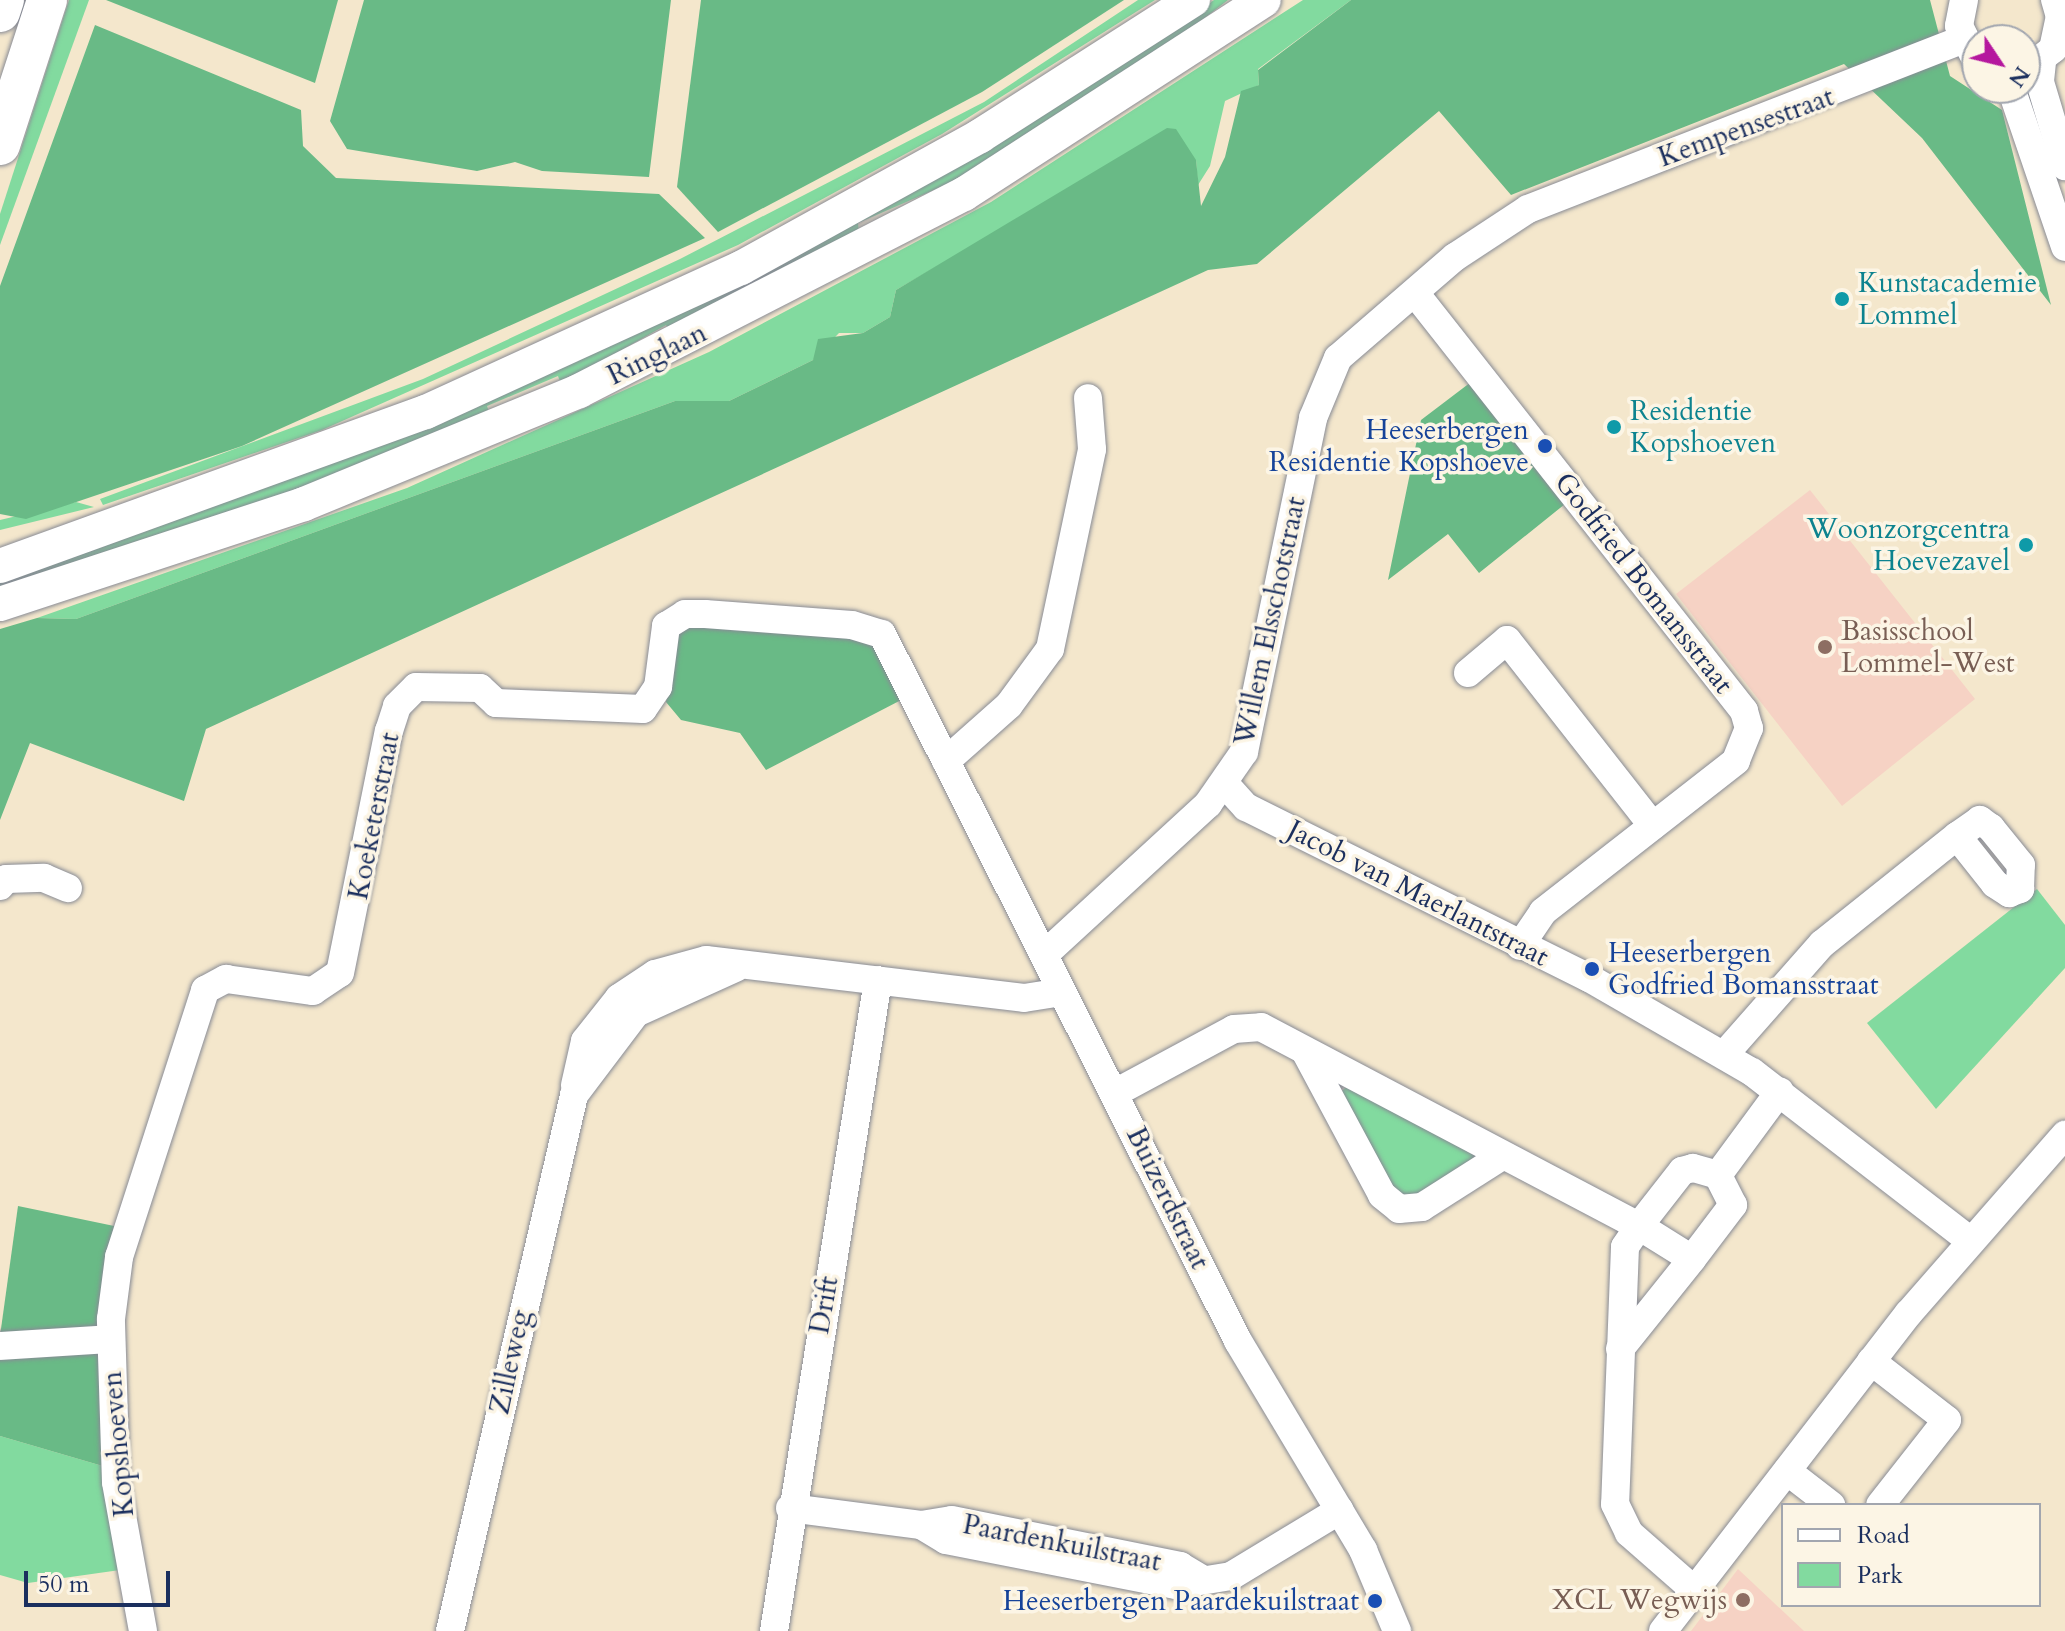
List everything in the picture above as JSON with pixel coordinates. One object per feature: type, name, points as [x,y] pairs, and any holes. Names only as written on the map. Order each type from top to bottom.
[{"type":"highway","points":[[0,12],[4,0]]},
{"type":"highway","points":[[0,145],[47,0]]},
{"type":"main road","name":"Ringlaan","points":[[0,566],[35,550],[426,412],[627,322],[980,136],[1193,0]]},
{"type":"main road","name":"Ringlaan","points":[[0,604],[304,504],[593,385],[964,194],[1264,0]]},
{"type":"main road","name":"Ringlaan","points":[[0,550],[35,550]]},
{"type":"street","name":"Kempensestraat","points":[[1964,0],[1966,24]]},
{"type":"street","points":[[2041,56],[2059,34],[2057,0]]},
{"type":"street","name":"Kempensestraat","points":[[1528,209],[1961,54]]},
{"type":"street","points":[[2041,87],[2056,165],[2065,247]]},
{"type":"street","points":[[2020,104],[2056,165]]},
{"type":"street","name":"Willem Elsschotstraat","points":[[1045,954],[1225,784],[1255,716],[1323,384],[1338,358],[1415,293],[1528,209]]},
{"type":"street","name":"Godfried Bomansstraat","points":[[1415,293],[1744,711],[1749,728],[1736,761],[1543,912],[1520,946]]},
{"type":"street","points":[[946,761],[1009,705],[1050,649],[1092,449],[1088,398]]},
{"type":"street","name":"Koeketerstraat","points":[[119,1257],[205,990],[226,979],[313,991],[340,973],[389,731],[397,706],[416,687],[480,688],[496,703],[628,712],[653,699],[666,626],[685,614],[872,628],[890,648],[946,761]]},
{"type":"street","points":[[1468,673],[1507,640],[1653,826]]},
{"type":"street","name":"Buizerdstraat","points":[[946,761],[1238,1341],[1340,1510],[1397,1631]]},
{"type":"street","name":"Jacob van Maerlantstraat","points":[[1225,784],[1246,807],[1520,946],[1724,1055],[1780,1091],[1969,1240]]},
{"type":"street","points":[[1724,1055],[1822,944],[1957,836]]},
{"type":"street","points":[[0,886],[6,879],[44,878],[68,888]]},
{"type":"street","name":"Zilleweg","points":[[450,1631],[585,1041],[619,998],[675,968],[706,960],[735,968],[878,980],[1024,998],[1061,992]]},
{"type":"street","name":"Drift","points":[[774,1631],[790,1508],[878,980]]},
{"type":"street","points":[[1115,1093],[1249,1025],[1639,1226],[1692,1259]]},
{"type":"street","points":[[1306,1053],[1382,1195],[1399,1209],[1422,1207],[1502,1156]]},
{"type":"street","points":[[1718,1175],[1780,1091]]},
{"type":"street","points":[[1663,1631],[1871,1361],[1969,1240],[2065,1135]]},
{"type":"street","points":[[1693,1589],[1620,1521],[1620,1349],[1625,1247],[1682,1171],[1718,1175]]},
{"type":"street","points":[[1620,1349],[1733,1205],[1718,1175]]},
{"type":"street","name":"Kopshoeven","points":[[119,1257],[111,1339],[116,1482],[143,1631]]},
{"type":"street","points":[[0,1346],[111,1339]]},
{"type":"street","points":[[1871,1361],[1947,1420],[1882,1503]]},
{"type":"street","points":[[1787,1471],[1828,1503]]},
{"type":"street","name":"Paardenkuilstraat","points":[[790,1508],[921,1525],[952,1520],[1180,1566],[1200,1578],[1231,1576],[1340,1510]]},
{"type":"shaded area","name":"Basisschool Lommel-West","points":[[1810,490],[1975,699],[1842,806],[1676,594]]},
{"type":"shaded area","name":"XCL Wegwijs","points":[[1738,1569],[1804,1631],[1691,1631]]},
{"type":"green space","points":[[69,0],[89,0],[0,245],[0,214]]},
{"type":"green space","points":[[106,0],[338,0],[315,83]]},
{"type":"green space","points":[[364,0],[671,0],[649,177],[542,171],[515,162],[477,171],[347,149],[330,121]]},
{"type":"green space","points":[[701,0],[1124,0],[982,92],[718,232],[677,187]]},
{"type":"green space","points":[[1138,0],[1155,0],[942,134],[738,245],[322,430],[103,505],[100,499],[423,379],[680,259],[984,102]]},
{"type":"green space","points":[[1214,0],[1228,0],[1125,79],[966,176],[858,223],[859,236],[672,334],[666,325],[561,384],[558,376],[487,406],[490,415],[279,498],[0,589],[0,575],[320,466],[1095,80]]},
{"type":"green space","points":[[1303,0],[1351,0],[1258,69],[1259,85],[1225,101],[1210,166],[1198,185],[1196,160],[941,264],[896,290],[890,317],[863,333],[839,333],[813,360],[729,401],[675,401],[76,619],[37,618],[407,488],[709,352],[991,202]]},
{"type":"green space","points":[[1351,0],[1930,0],[1950,76],[1961,83],[1961,104],[1993,104],[2002,110],[2051,305],[1922,138],[1844,64],[1511,195],[1439,111],[1257,264],[1208,270],[206,729],[184,801],[30,743],[0,820],[0,629],[37,618],[76,619],[675,401],[729,401],[813,360],[818,339],[863,333],[890,317],[896,290],[1167,128],[1176,129],[1196,160],[1201,206],[1225,157],[1241,91],[1259,85],[1258,70]]},
{"type":"green space","points":[[95,25],[301,110],[303,146],[336,178],[659,194],[705,238],[242,446],[26,519],[0,514],[0,286]]},
{"type":"green space","points":[[1475,379],[1570,500],[1479,573],[1448,534],[1388,580],[1421,420]]},
{"type":"green space","points":[[76,502],[94,507],[0,530],[0,520]]},
{"type":"green space","points":[[688,623],[867,635],[905,698],[766,770],[740,733],[681,720],[666,702],[673,631]]},
{"type":"green space","points":[[2037,889],[2065,925],[2065,968],[1936,1109],[1867,1023]]},
{"type":"green space","points":[[1347,1086],[1473,1146],[1478,1160],[1400,1204],[1341,1092]]},
{"type":"green space","points":[[18,1206],[119,1227],[98,1327],[0,1336]]},
{"type":"green space","points":[[98,1351],[106,1467],[0,1436],[0,1355]]},
{"type":"green space","points":[[0,1436],[106,1467],[120,1570],[28,1583],[0,1575]]},
{"type":"place","name":"Kunstacademie Lommel","points":[[1842,299]]},
{"type":"place","name":"Residentie Kopshoeven","points":[[1614,427]]},
{"type":"place","name":"Heeserbergen Residentie Kopshoeve","points":[[1545,446]]},
{"type":"place","name":"Woonzorgcentra Hoevezavel","points":[[2026,545]]},
{"type":"place","name":"Basisschool Lommel-West","points":[[1825,647]]},
{"type":"place","name":"Heeserbergen Godfried Bomansstraat","points":[[1592,969]]},
{"type":"place","name":"XCL Wegwijs","points":[[1743,1600]]},
{"type":"place","name":"Heeserbergen Paardekuilstraat","points":[[1375,1601]]}]
